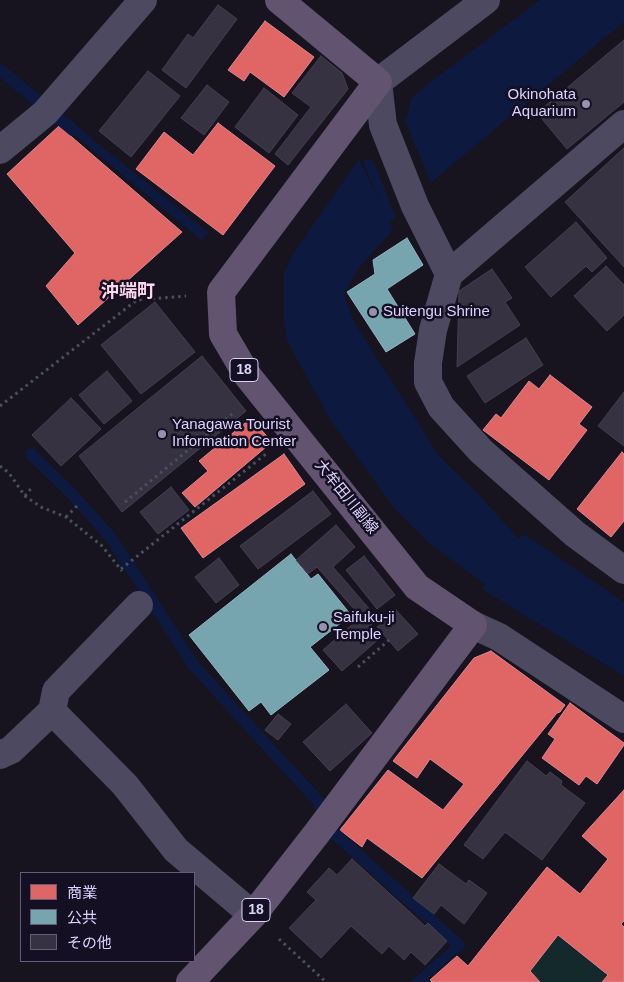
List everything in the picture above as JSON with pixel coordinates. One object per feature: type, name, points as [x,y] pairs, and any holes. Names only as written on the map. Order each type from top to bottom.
[{"type":"main road","points":[[222,292],[378,82],[279,0]]},
{"type":"main road","name":"大牟田川副線","points":[[222,292],[223,334],[247,375],[417,587],[472,625]]},
{"type":"main road","name":"18","points":[[190,982],[253,914],[336,809],[472,625]]},
{"type":"street","points":[[0,150],[46,113],[143,0]]},
{"type":"street","points":[[449,274],[415,206],[383,125],[378,82],[486,0]]},
{"type":"street","points":[[624,124],[449,274],[433,330],[428,363],[428,382],[441,406],[480,451],[575,534],[624,570]]},
{"type":"street","points":[[0,755],[11,750],[52,710],[56,691],[139,605]]},
{"type":"street","points":[[472,625],[499,636],[624,719]]},
{"type":"street","points":[[52,710],[124,785],[176,850],[253,914]]},
{"type":"path","points":[[0,406],[137,300],[222,292]]},
{"type":"path","points":[[125,502],[260,391]]},
{"type":"path","points":[[121,569],[294,432]]},
{"type":"path","points":[[0,466],[9,473],[25,496],[41,507],[66,517],[102,546],[121,569],[139,605]]},
{"type":"path","points":[[25,496],[33,486]]},
{"type":"path","points":[[66,517],[79,504]]},
{"type":"path","points":[[358,667],[389,640]]},
{"type":"path","points":[[253,914],[326,982]]},
{"type":"green space","points":[[558,936],[607,975],[601,982],[540,982],[530,971]]},
{"type":"water","points":[[540,0],[624,0],[624,22],[434,180],[390,223],[393,230],[358,269],[344,294],[354,322],[440,457],[480,496],[519,539],[524,534],[624,602],[624,676],[482,589],[485,584],[429,543],[394,508],[329,418],[287,341],[284,317],[284,274],[290,258],[359,159],[381,205],[363,162],[407,117],[411,98]]},
{"type":"water","points":[[0,63],[36,93],[29,100],[0,76]]},
{"type":"water","points":[[64,116],[209,233],[201,240],[60,123]]},
{"type":"water","points":[[453,937],[466,945],[425,982],[410,982],[452,945],[449,941]]},
{"type":"pier","points":[[403,117],[432,185],[397,220],[374,162],[364,157]]},
{"type":"building: 商業","points":[[265,21],[314,57],[284,97],[250,72],[244,81],[228,70]]},
{"type":"building: 商業","points":[[218,123],[275,166],[223,235],[136,169],[164,132],[193,155]]},
{"type":"building: 商業","points":[[59,126],[182,232],[78,325],[46,286],[75,253],[7,174]]},
{"type":"building: 商業","points":[[550,375],[592,407],[579,424],[587,430],[549,480],[483,430],[496,414],[501,418],[529,381],[539,389]]},
{"type":"building: 商業","points":[[251,418],[272,442],[195,507],[182,493],[208,471],[199,461]]},
{"type":"building: 商業","points":[[622,452],[624,454],[624,521],[611,537],[577,509]]},
{"type":"building: 商業","points":[[284,454],[305,484],[203,558],[181,528]]},
{"type":"building: 商業","points":[[491,651],[565,705],[422,878],[367,838],[362,847],[340,830],[388,770],[443,810],[464,784],[430,759],[417,778],[393,761],[474,658]]},
{"type":"building: 商業","points":[[570,703],[624,743],[597,784],[586,776],[579,785],[542,758],[555,739],[548,734]]},
{"type":"building: 商業","points":[[624,790],[624,921],[621,924],[624,927],[624,982],[602,982],[608,975],[558,935],[530,971],[540,982],[432,982],[430,980],[457,956],[468,966],[547,867],[580,894],[608,859],[582,836]]},
{"type":"building: 公共","points":[[407,238],[423,265],[387,289],[415,334],[386,352],[347,292],[375,274],[373,260]]},
{"type":"building: 公共","points":[[291,554],[311,579],[318,574],[351,615],[310,647],[329,670],[271,715],[261,702],[249,711],[189,635]]},
{"type":"building: その他","points":[[218,5],[237,19],[186,88],[162,70],[188,34],[193,38]]},
{"type":"building: その他","points":[[624,40],[624,102],[567,149],[537,113]]},
{"type":"building: その他","points":[[321,56],[342,73],[348,89],[288,165],[275,154],[311,107],[292,93]]},
{"type":"building: その他","points":[[148,71],[180,96],[131,157],[99,131]]},
{"type":"building: その他","points":[[207,85],[229,102],[204,135],[181,118]]},
{"type":"building: その他","points":[[264,88],[298,115],[269,153],[235,127]]},
{"type":"building: その他","points":[[624,148],[624,267],[565,202]]},
{"type":"building: その他","points":[[576,222],[607,258],[592,272],[586,266],[551,297],[525,267]]},
{"type":"building: その他","points":[[606,266],[624,285],[624,315],[607,331],[574,296]]},
{"type":"building: その他","points":[[492,269],[512,298],[505,302],[520,325],[457,367],[459,291]]},
{"type":"building: その他","points":[[155,302],[195,352],[141,394],[101,345]]},
{"type":"building: その他","points":[[526,338],[543,365],[485,403],[467,376]]},
{"type":"building: その他","name":"Yanagawa Tourist Information Center","points":[[202,356],[246,411],[122,512],[79,456]]},
{"type":"building: その他","points":[[107,371],[132,401],[104,424],[79,395]]},
{"type":"building: その他","points":[[624,392],[624,446],[598,426]]},
{"type":"building: その他","points":[[71,398],[101,429],[61,466],[32,435]]},
{"type":"building: その他","points":[[171,487],[189,510],[158,534],[140,512]]},
{"type":"building: その他","points":[[313,491],[331,514],[258,569],[240,546]]},
{"type":"building: その他","points":[[336,525],[355,547],[333,567],[378,619],[370,626],[380,638],[342,671],[323,650],[361,617],[317,567],[308,574],[296,560]]},
{"type":"building: その他","points":[[364,556],[395,595],[377,609],[346,570]]},
{"type":"building: その他","points":[[219,558],[239,585],[216,603],[195,577]]},
{"type":"building: その他","points":[[396,610],[418,634],[398,651],[377,627]]},
{"type":"building: その他","points":[[346,704],[372,733],[330,771],[303,742]]},
{"type":"building: その他","points":[[278,714],[291,724],[278,740],[265,730]]},
{"type":"building: その他","points":[[527,761],[546,776],[550,772],[562,781],[561,785],[585,803],[542,860],[505,832],[483,859],[464,845]]},
{"type":"building: その他","points":[[352,859],[425,926],[428,923],[447,941],[425,965],[411,952],[404,960],[389,946],[382,954],[351,926],[321,958],[289,928],[316,900],[307,892],[329,868],[337,875]]},
{"type":"building: その他","points":[[439,864],[466,884],[469,880],[487,893],[464,924],[441,905],[434,914],[413,898]]},
{"type":"waterway","points":[[0,70],[73,130]]},
{"type":"waterway","points":[[31,454],[74,496],[112,539],[194,666],[318,801],[336,835],[459,945],[455,948]]},
{"type":"place","name":"Okinohata Aquarium","points":[[586,104]]},
{"type":"place","name":"Suitengu Shrine","points":[[373,312]]},
{"type":"place","name":"Yanagawa Tourist Information Center","points":[[162,434]]},
{"type":"place","name":"Saifuku-ji Temple","points":[[323,627]]},
{"type":"district","name":"沖端町","points":[[128,292]]}]
